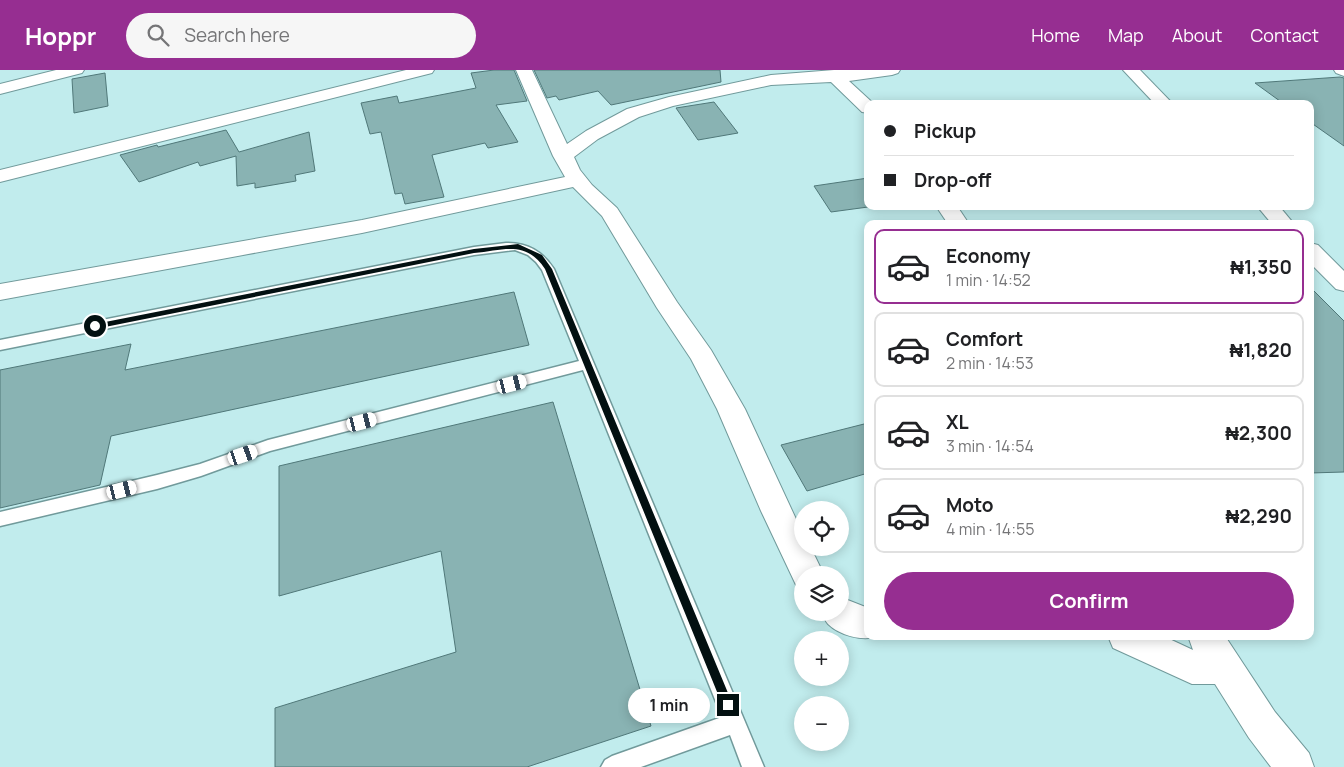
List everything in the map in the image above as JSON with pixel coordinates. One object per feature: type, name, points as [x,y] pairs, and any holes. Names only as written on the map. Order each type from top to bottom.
[{"type":"street","points":[[0,89],[76,70]]},
{"type":"street","points":[[0,176],[426,70]]},
{"type":"street","points":[[524,70],[563,156],[584,189],[610,212],[669,308],[702,356],[731,409],[776,511],[804,566]]},
{"type":"street","points":[[771,70],[788,78]]},
{"type":"street","points":[[563,156],[592,135],[633,113],[669,102],[740,86],[788,78],[864,75],[892,70]]},
{"type":"street","points":[[1131,70],[1160,100]]},
{"type":"street","points":[[834,75],[864,104]]},
{"type":"street","points":[[551,130],[592,135]]},
{"type":"street","points":[[0,292],[231,252],[428,214],[578,180]]},
{"type":"street","points":[[1271,210],[1280,220]]},
{"type":"street","points":[[1314,254],[1344,284]]},
{"type":"street","points":[[849,618],[864,623]]},
{"type":"street","points":[[1134,640],[1192,667],[1224,667]]},
{"type":"street","points":[[1207,640],[1262,725],[1294,767]]},
{"type":"lane","points":[[0,345],[474,251],[518,246],[540,256],[548,269],[588,364],[753,767]]},
{"type":"lane","points":[[0,520],[157,482],[201,470],[268,446],[588,364]]},
{"type":"lane","points":[[612,767],[735,723]]},
{"type":"building","points":[[514,70],[527,101],[496,105],[518,142],[488,148],[485,143],[432,155],[444,197],[405,204],[402,193],[395,194],[381,132],[370,134],[361,103],[397,96],[399,103],[476,88],[471,73]]},
{"type":"building","points":[[534,70],[720,70],[721,82],[611,105],[598,91],[559,100],[556,96],[547,98]]},
{"type":"building","points":[[105,73],[108,106],[74,113],[72,79]]},
{"type":"building","points":[[1344,78],[1344,146],[1314,125],[1314,100],[1278,100],[1255,83]]},
{"type":"building","points":[[714,102],[738,133],[698,140],[676,108]]},
{"type":"building","points":[[226,130],[239,152],[309,132],[315,171],[295,175],[296,181],[255,188],[255,183],[237,186],[236,156],[200,166],[198,162],[139,182],[120,155],[157,145],[158,147]]},
{"type":"building","points":[[864,179],[864,208],[831,212],[814,186]]},
{"type":"building","points":[[1314,291],[1344,321],[1344,472],[1314,473]]},
{"type":"building","points":[[514,292],[529,345],[111,436],[100,485],[0,508],[0,370],[131,344],[125,370]]},
{"type":"building","points":[[553,402],[651,726],[527,767],[275,767],[275,708],[456,652],[441,551],[279,596],[279,466]]},
{"type":"building","points":[[864,424],[864,474],[807,491],[781,445]]},
{"type":"route","points":[[95,326],[474,251],[518,246],[540,256],[548,269],[728,705]]}]
